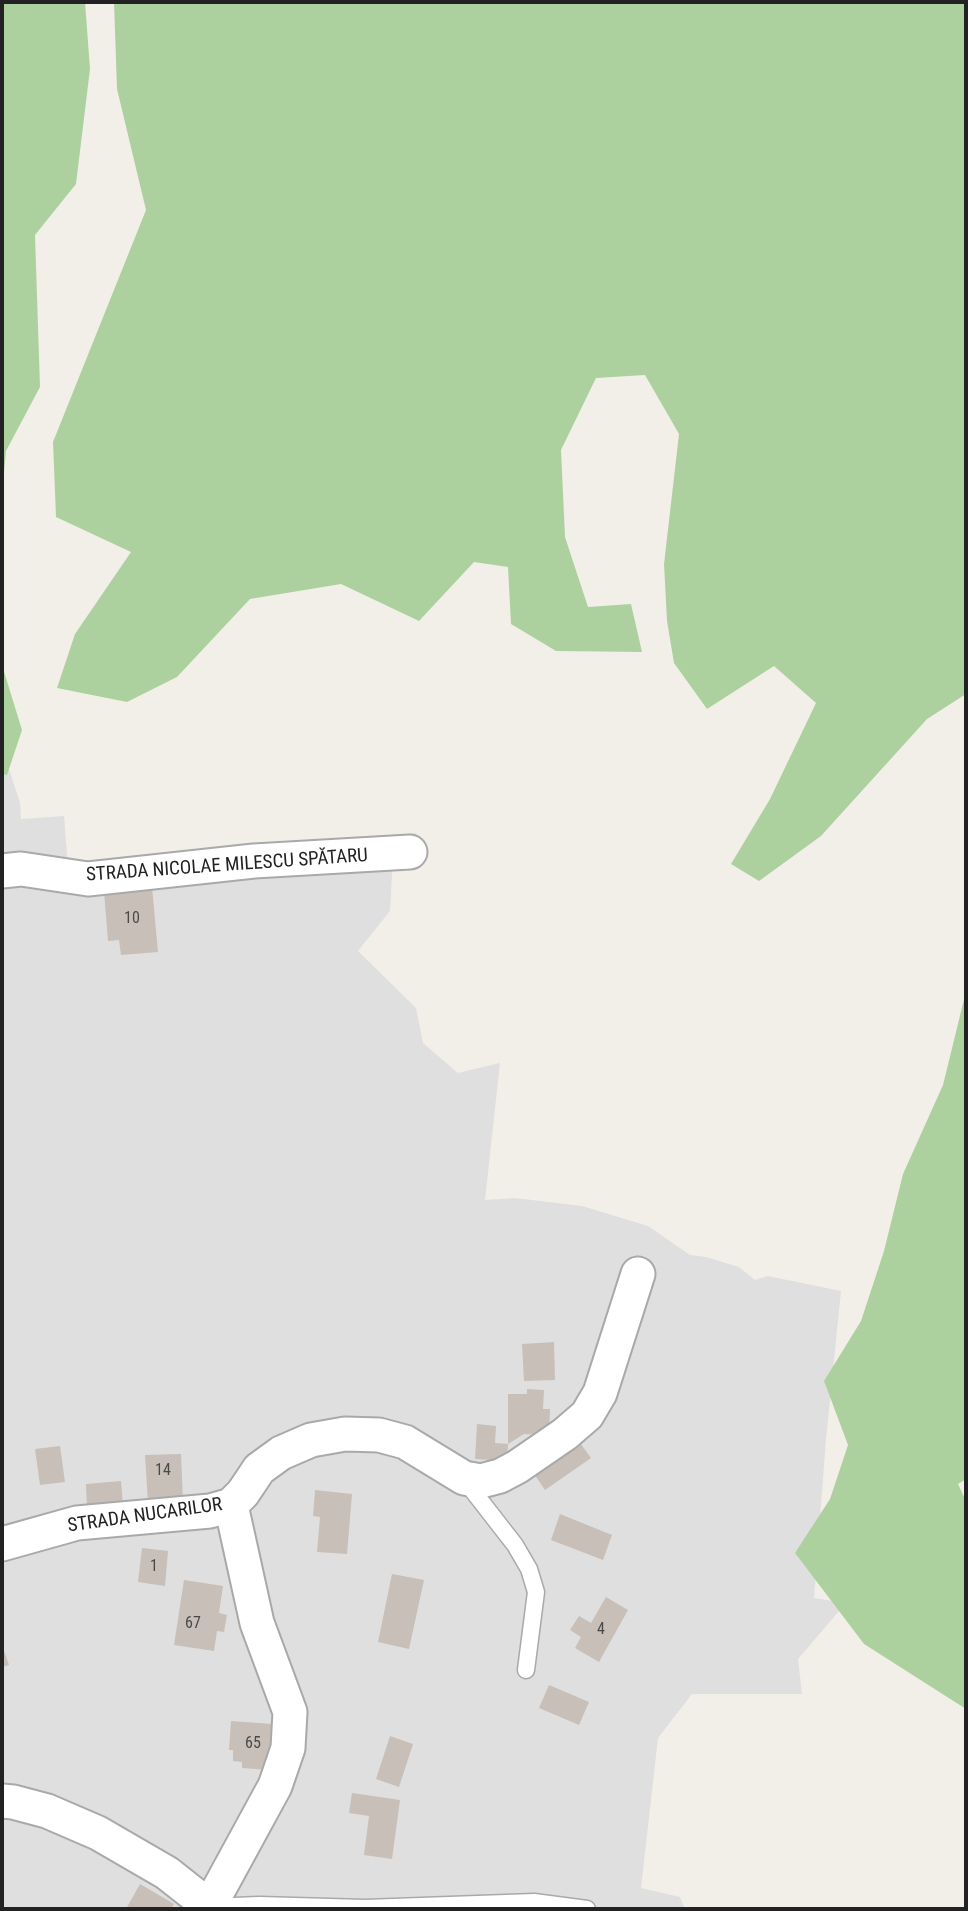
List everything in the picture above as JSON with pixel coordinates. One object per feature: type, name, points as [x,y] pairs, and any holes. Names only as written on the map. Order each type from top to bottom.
[{"type":"street","name":"STRADA NICOLAE MILESCU SPĂTARU","points":[[2,871],[21,869],[88,878],[254,861],[410,852]]},
{"type":"street","points":[[464,1478],[481,1480],[500,1476],[565,1434],[587,1415],[600,1393],[638,1274]]},
{"type":"street","name":"STRADA NUCARILOR","points":[[2,1544],[77,1523],[210,1511],[231,1504],[243,1493],[259,1469],[281,1453],[311,1440],[345,1434],[379,1435],[405,1443],[464,1478]]},
{"type":"street","points":[[2,1801],[47,1811],[98,1833],[167,1873],[209,1908],[275,1786],[288,1748],[290,1712],[257,1623],[231,1504]]},
{"type":"lane","name":"STRADA NUCARILOR","points":[[464,1478],[514,1545],[529,1569],[537,1592],[526,1671]]},
{"type":"lane","points":[[209,1908],[259,1905],[365,1908],[534,1902],[587,1909]]},
{"type":"shaded area","points":[[2,747],[20,803],[21,819],[64,816],[68,867],[260,849],[307,841],[417,833],[393,857],[390,911],[358,951],[416,1008],[423,1043],[458,1073],[500,1063],[485,1200],[515,1198],[582,1206],[648,1226],[690,1255],[739,1267],[755,1280],[768,1276],[841,1291],[814,1598],[846,1603],[798,1659],[802,1694],[692,1694],[658,1738],[641,1888],[680,1897],[685,1909],[2,1909]]},
{"type":"green space","points":[[2,2],[85,2],[90,69],[76,184],[35,235],[40,387],[6,451],[2,495]]},
{"type":"green space","points":[[114,2],[966,2],[966,694],[927,719],[821,836],[759,881],[731,864],[770,799],[816,703],[774,666],[707,709],[674,663],[667,621],[664,564],[679,434],[645,375],[596,378],[561,450],[565,537],[588,607],[631,604],[642,652],[556,651],[511,624],[508,567],[474,562],[419,621],[341,584],[250,599],[177,677],[127,702],[57,688],[75,634],[131,552],[56,517],[53,442],[146,210],[117,89]]},
{"type":"green space","points":[[2,665],[22,730],[7,775],[2,774]]},
{"type":"green space","points":[[966,991],[966,1479],[958,1484],[966,1501],[966,1709],[864,1644],[795,1553],[830,1499],[848,1445],[824,1381],[861,1321],[884,1251],[903,1174],[943,1085]]},
{"type":"building","points":[[152,887],[158,952],[121,955],[119,940],[108,941],[104,891]]},
{"type":"building","points":[[554,1342],[555,1380],[524,1381],[522,1344]]},
{"type":"building","points":[[527,1389],[544,1390],[543,1409],[550,1409],[549,1435],[524,1434],[508,1444],[508,1394],[527,1394]]},
{"type":"building","points":[[477,1424],[496,1426],[495,1443],[508,1444],[507,1461],[475,1459]]},
{"type":"building","points":[[575,1436],[591,1458],[545,1490],[530,1468]]},
{"type":"building","points":[[60,1446],[65,1482],[40,1485],[35,1449]]},
{"type":"building","points":[[181,1454],[183,1502],[148,1503],[145,1455]]},
{"type":"building","points":[[121,1481],[123,1506],[87,1509],[86,1484]]},
{"type":"building","points":[[315,1490],[352,1494],[347,1554],[317,1552],[320,1517],[313,1516]]},
{"type":"building","points":[[560,1514],[612,1535],[603,1560],[551,1540]]},
{"type":"building","points":[[142,1548],[168,1551],[165,1586],[138,1582]]},
{"type":"building","points":[[392,1574],[424,1580],[409,1649],[378,1642]]},
{"type":"building","points":[[184,1580],[223,1586],[219,1613],[227,1615],[224,1632],[217,1631],[214,1651],[174,1645]]},
{"type":"building","points":[[606,1597],[628,1610],[599,1662],[575,1648],[581,1637],[570,1630],[579,1616],[591,1623]]},
{"type":"building","points":[[2,1645],[9,1665],[2,1667]]},
{"type":"building","points":[[549,1685],[589,1702],[579,1725],[539,1708]]},
{"type":"building","points":[[231,1721],[272,1724],[269,1770],[242,1768],[242,1762],[233,1761],[233,1750],[229,1750]]},
{"type":"building","points":[[390,1736],[413,1744],[399,1787],[376,1779]]},
{"type":"building","points":[[352,1793],[400,1800],[392,1859],[364,1855],[369,1816],[349,1813]]},
{"type":"building","points":[[140,1884],[174,1904],[171,1909],[126,1909]]}]
